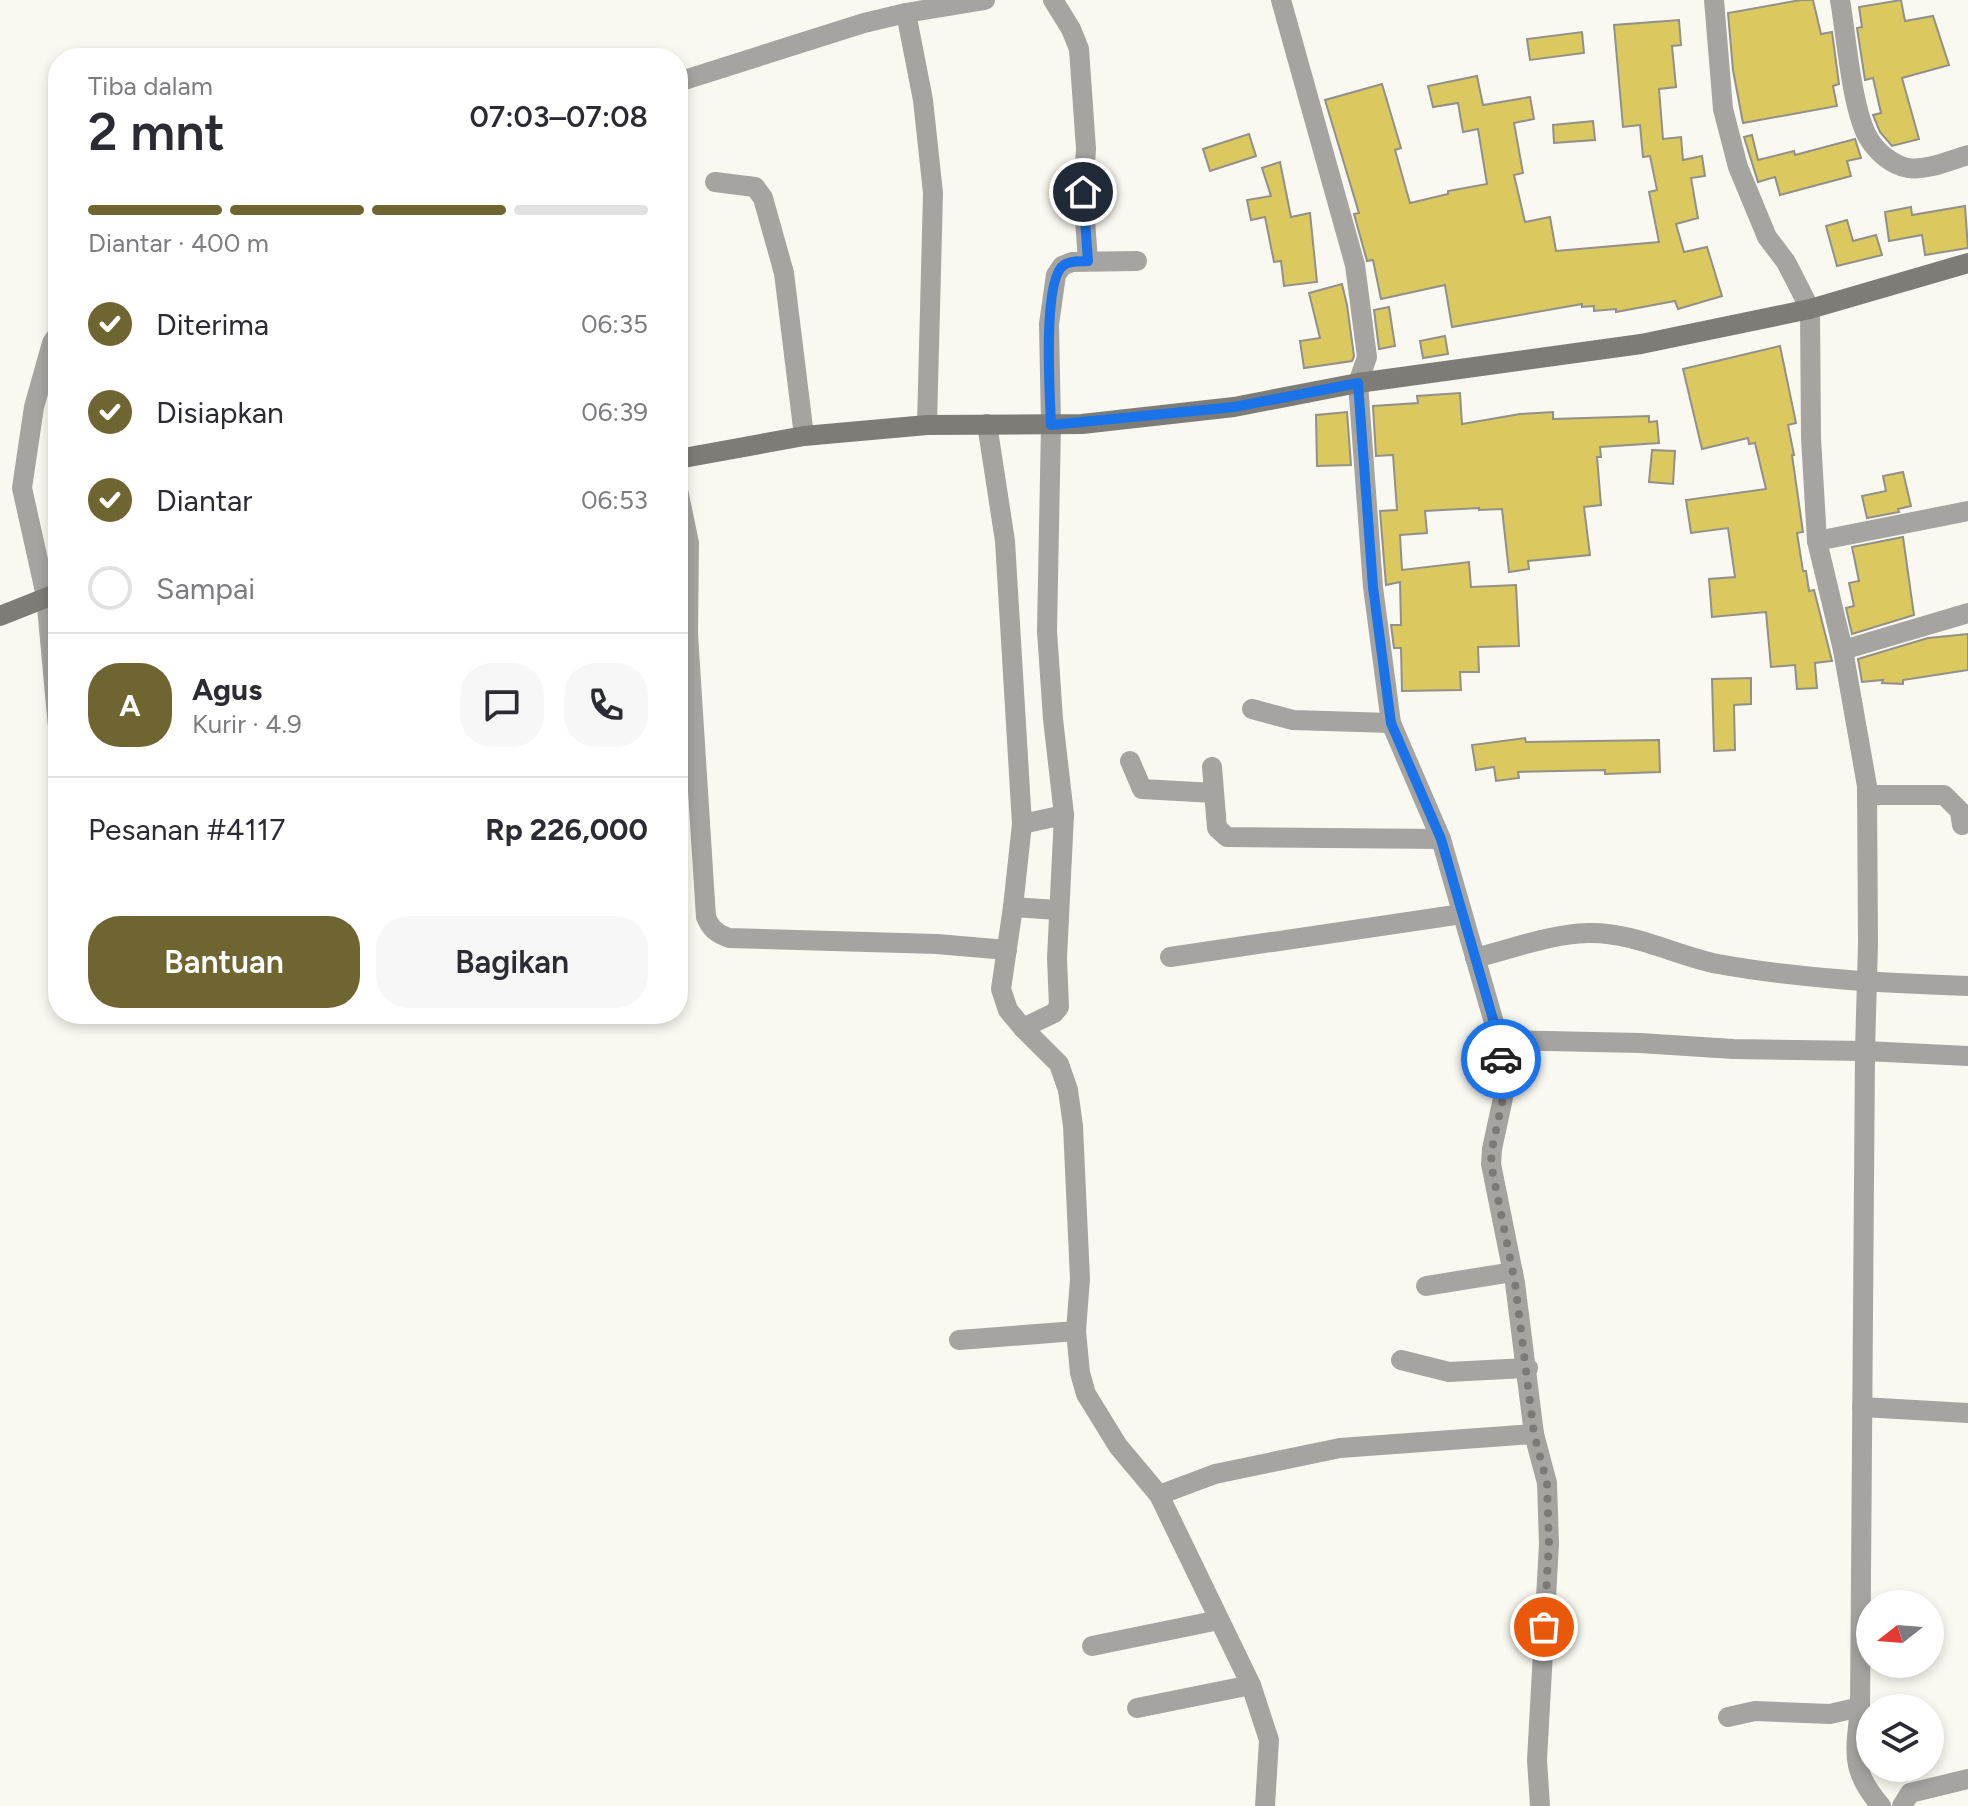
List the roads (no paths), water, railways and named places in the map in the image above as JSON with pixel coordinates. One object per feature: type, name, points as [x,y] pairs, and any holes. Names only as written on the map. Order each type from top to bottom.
[{"type":"street","points":[[688,79],[864,23],[985,0]]},
{"type":"street","points":[[1053,0],[1079,49],[1086,149],[1083,192],[1088,261]]},
{"type":"street","points":[[1281,0],[1355,265],[1367,357],[1358,383],[1373,587],[1391,723],[1441,839],[1499,1040],[1503,1098],[1491,1164],[1513,1272],[1528,1368],[1534,1434],[1547,1483],[1549,1544],[1537,1760],[1540,1806]]},
{"type":"street","points":[[1714,0],[1723,109],[1738,167],[1767,237],[1786,262],[1810,309],[1811,438],[1817,541],[1843,650],[1867,795],[1860,1694]]},
{"type":"street","points":[[1840,0],[1860,118],[1869,139],[1886,158],[1909,168],[1934,165],[1968,155]]},
{"type":"street","points":[[906,13],[923,100],[933,193],[927,425]]},
{"type":"street","points":[[715,182],[755,187],[763,198],[784,273],[804,436]]},
{"type":"street","points":[[1137,261],[1072,262],[1062,266],[1056,275],[1049,324],[1051,425],[1029,613],[1026,824],[1019,907],[1007,950],[1001,989],[1003,1000],[1029,1025],[1055,1058],[1068,1090],[1073,1126],[1080,1279],[1076,1331],[1080,1373],[1086,1394],[1118,1446],[1162,1493],[1251,1685],[1269,1740],[1265,1806]]},
{"type":"street","points":[[688,457],[804,436],[927,425],[1051,425],[1234,407],[1358,383],[1641,344],[1810,309],[1968,263]]},
{"type":"street","points":[[48,357],[34,407],[22,488],[48,580]]},
{"type":"street","points":[[1002,425],[1005,541],[1029,613],[1053,719],[1059,817],[1054,909],[1059,1007],[1054,1013],[1029,1025]]},
{"type":"street","points":[[1817,541],[1968,511]]},
{"type":"street","points":[[688,538],[691,699],[706,917],[711,928],[729,938],[937,944],[1007,950]]},
{"type":"street","points":[[0,616],[48,596]]},
{"type":"street","points":[[1843,650],[1968,613]]},
{"type":"street","points":[[1252,709],[1293,720],[1391,723]]},
{"type":"street","points":[[1130,761],[1142,789],[1214,793]]},
{"type":"street","points":[[1212,767],[1217,828],[1227,837],[1441,839]]},
{"type":"street","points":[[1867,795],[1944,795],[1960,811],[1962,825]]},
{"type":"street","points":[[1026,824],[1059,817]]},
{"type":"street","points":[[1019,907],[1054,909]]},
{"type":"street","points":[[1170,957],[1462,914]]},
{"type":"street","points":[[1475,958],[1564,934],[1591,933],[1638,939],[1704,961],[1760,971],[1866,983],[1968,986]]},
{"type":"street","points":[[1499,1040],[1968,1056]]},
{"type":"street","points":[[1426,1286],[1513,1272]]},
{"type":"street","points":[[959,1340],[1076,1331]]},
{"type":"street","points":[[1401,1360],[1449,1372],[1528,1368]]},
{"type":"street","points":[[1862,1407],[1968,1413]]},
{"type":"street","points":[[1162,1493],[1249,1465],[1340,1448],[1534,1434]]},
{"type":"street","points":[[1092,1646],[1219,1620]]},
{"type":"street","points":[[1137,1708],[1251,1685]]},
{"type":"street","points":[[1728,1717],[1755,1711],[1830,1714],[1856,1708]]},
{"type":"street","points":[[1902,1806],[1910,1793],[1968,1779]]},
{"type":"street","points":[[1863,1782],[1881,1806]]}]
